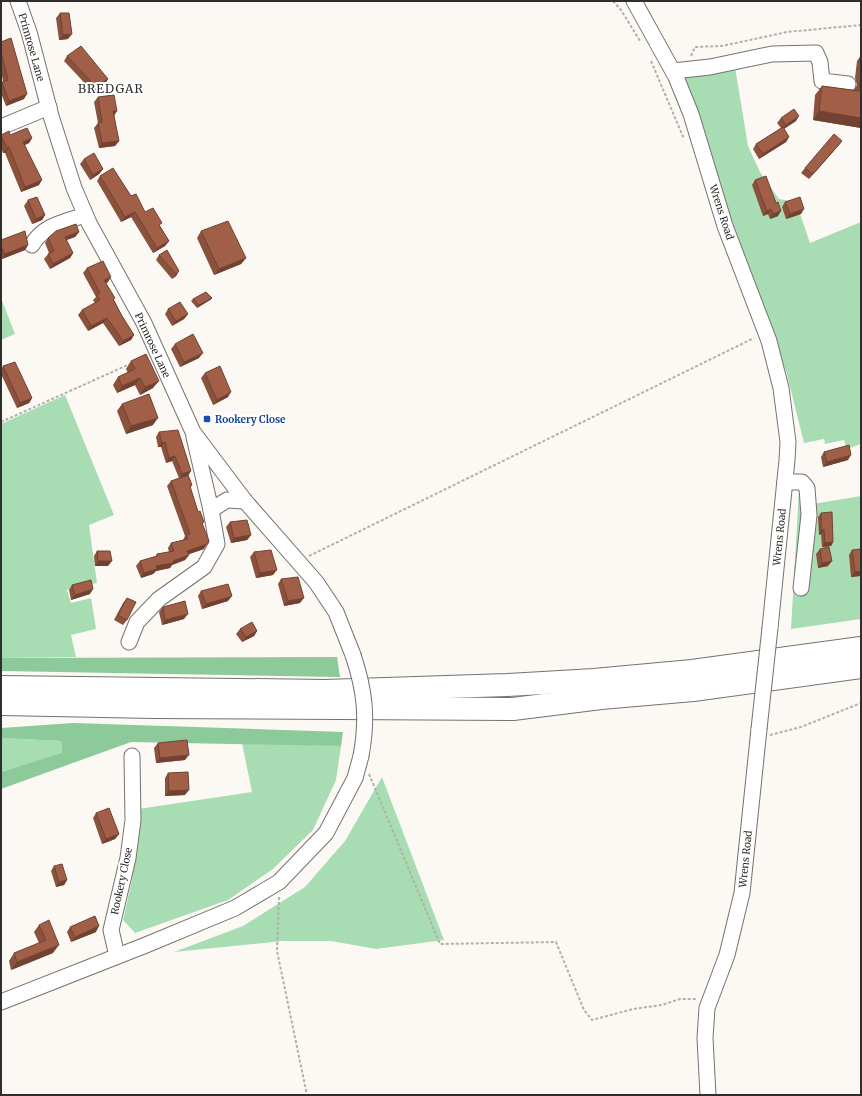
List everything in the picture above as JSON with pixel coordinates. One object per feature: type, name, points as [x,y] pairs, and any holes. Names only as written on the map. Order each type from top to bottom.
[{"type":"highway","points":[[1,687],[325,691],[507,685],[594,680],[692,671],[861,648]]},
{"type":"highway","points":[[1,704],[154,707],[513,709],[602,698],[693,690],[861,667]]},
{"type":"street","name":"Primrose Lane","points":[[1,1002],[235,908],[279,882],[326,833],[355,778],[366,732],[366,708],[361,679],[336,612],[316,582],[245,501],[193,432],[144,323],[85,215],[74,188],[49,107],[29,32],[18,1]]},
{"type":"street","name":"Wrens Road","points":[[634,1],[679,71],[725,226],[766,332],[781,388],[788,442],[742,893],[727,955],[707,1008],[705,1038],[708,1095]]},
{"type":"street","points":[[679,71],[710,67],[772,54],[816,53],[820,62],[822,81],[848,84]]},
{"type":"street","points":[[1,127],[49,107]]},
{"type":"street","points":[[32,245],[37,235],[49,227],[85,215]]},
{"type":"street","points":[[129,642],[137,622],[159,599],[204,567],[217,544],[211,510],[193,432]]},
{"type":"street","points":[[785,482],[802,482],[807,488],[809,515],[801,588]]},
{"type":"street","points":[[211,510],[227,500],[245,501]]},
{"type":"street","name":"Rookery Close","points":[[117,956],[111,930],[128,858],[133,820],[132,756]]},
{"type":"path","points":[[613,1],[621,10],[644,47]]},
{"type":"path","points":[[679,71],[695,47],[722,46],[787,32],[861,25]]},
{"type":"path","points":[[651,60],[684,140]]},
{"type":"path","points":[[299,562],[766,332]]},
{"type":"path","points":[[1,422],[135,362]]},
{"type":"path","points":[[759,733],[801,727],[861,703]]},
{"type":"path","points":[[361,756],[440,944],[556,942],[584,1010],[592,1020],[633,1009],[662,1005],[680,999],[696,999],[711,995]]},
{"type":"path","points":[[279,882],[277,951],[307,1095]]},
{"type":"green space","points":[[735,67],[748,146],[760,172],[779,199],[796,202],[810,243],[861,222],[861,444],[847,449],[844,440],[825,444],[824,439],[804,443],[786,371],[747,271],[681,79]]},
{"type":"green space","points":[[1,298],[15,334],[1,340]]},
{"type":"green space","points":[[65,395],[114,515],[89,525],[97,583],[67,590],[71,603],[91,598],[96,629],[71,635],[76,657],[1,658],[1,424]]},
{"type":"green space","points":[[799,490],[813,504],[861,496],[861,619],[791,629]]},
{"type":"green space","points":[[337,657],[340,677],[1,671],[1,658]]},
{"type":"green space","points":[[73,723],[343,732],[341,746],[131,742],[1,789],[1,772],[62,753],[61,741],[1,738],[1,728]]},
{"type":"green space","points":[[1,738],[61,741],[62,754],[1,772]]},
{"type":"green space","points":[[242,743],[341,746],[336,780],[313,830],[273,869],[228,900],[135,933],[123,920],[132,880],[138,809],[252,792]]},
{"type":"green space","points":[[382,777],[444,940],[376,949],[331,941],[283,941],[174,952],[243,926],[305,887],[345,841]]},
{"type":"building","points":[[60,13],[69,13],[72,34],[63,35]]},
{"type":"building","points":[[11,38],[27,94],[9,101],[2,82],[8,80],[1,52],[1,42]]},
{"type":"building","points":[[81,46],[108,79],[96,87],[67,56]]},
{"type":"building","points":[[861,80],[861,118],[819,111],[822,86],[859,91]]},
{"type":"building","points":[[114,95],[117,111],[113,111],[119,141],[102,143],[98,123],[102,122],[98,97]]},
{"type":"building","points":[[794,109],[799,116],[786,125],[781,118]]},
{"type":"building","points":[[783,127],[789,137],[763,154],[756,144]]},
{"type":"building","points":[[27,128],[32,138],[23,142],[42,180],[25,187],[9,147],[7,148],[1,135],[9,131],[10,135]]},
{"type":"building","points":[[834,134],[842,141],[813,174],[805,168]]},
{"type":"building","points":[[94,153],[103,169],[93,175],[84,159]]},
{"type":"building","points":[[113,168],[131,196],[136,194],[145,212],[153,208],[162,223],[159,225],[169,241],[157,248],[135,212],[125,217],[100,176]]},
{"type":"building","points":[[766,176],[776,203],[778,202],[781,211],[773,214],[771,209],[767,211],[755,180]]},
{"type":"building","points":[[37,197],[45,215],[36,219],[28,200]]},
{"type":"building","points":[[800,197],[804,209],[790,214],[785,202]]},
{"type":"building","points":[[228,221],[246,258],[219,269],[201,231]]},
{"type":"building","points":[[76,224],[79,232],[65,237],[73,253],[53,264],[48,254],[54,251],[48,238],[56,231]]},
{"type":"building","points":[[25,231],[28,245],[5,254],[1,247],[1,240]]},
{"type":"building","points":[[167,250],[179,271],[176,274],[159,255]]},
{"type":"building","points":[[103,261],[111,277],[104,280],[115,298],[113,299],[122,316],[134,335],[123,341],[107,318],[91,326],[82,310],[100,300],[97,295],[100,293],[87,268]]},
{"type":"building","points":[[206,292],[212,298],[199,305],[193,299]]},
{"type":"building","points":[[180,302],[188,314],[176,321],[168,309]]},
{"type":"building","points":[[193,334],[203,353],[184,362],[175,344]]},
{"type":"building","points":[[146,354],[159,381],[145,387],[140,378],[122,386],[118,377],[135,369],[131,361]]},
{"type":"building","points":[[15,362],[32,398],[20,403],[3,366]]},
{"type":"building","points":[[220,366],[231,392],[217,400],[205,373]]},
{"type":"building","points":[[149,394],[158,418],[131,426],[122,404]]},
{"type":"building","points":[[178,430],[191,471],[182,474],[175,456],[169,458],[165,442],[162,443],[159,432]]},
{"type":"building","points":[[849,445],[851,455],[827,462],[824,452]]},
{"type":"building","points":[[188,475],[192,485],[190,486],[198,512],[200,511],[204,522],[202,523],[209,541],[207,544],[187,551],[189,555],[173,561],[173,563],[156,566],[157,569],[144,573],[140,561],[157,556],[157,554],[174,551],[171,543],[188,539],[186,535],[190,534],[171,481]]},
{"type":"building","points":[[832,512],[833,542],[825,543],[824,530],[821,530],[821,513]]},
{"type":"building","points":[[247,520],[251,535],[234,538],[230,522]]},
{"type":"building","points":[[829,547],[832,561],[822,563],[820,549]]},
{"type":"building","points":[[861,549],[861,571],[855,572],[852,550]]},
{"type":"building","points":[[271,550],[277,570],[260,573],[254,552]]},
{"type":"building","points":[[97,551],[110,551],[112,561],[98,561]]},
{"type":"building","points":[[298,577],[304,598],[288,601],[281,579]]},
{"type":"building","points":[[91,580],[93,589],[75,595],[72,585]]},
{"type":"building","points":[[228,584],[232,596],[206,604],[201,591]]},
{"type":"building","points":[[127,598],[136,602],[127,620],[118,615]]},
{"type":"building","points":[[185,601],[188,614],[165,620],[163,607]]},
{"type":"building","points":[[252,622],[257,631],[246,637],[240,629]]},
{"type":"building","points":[[187,740],[189,755],[160,758],[158,743]]},
{"type":"building","points":[[188,772],[189,790],[169,791],[168,773]]},
{"type":"building","points":[[109,808],[119,834],[106,839],[96,813]]},
{"type":"building","points":[[62,864],[67,880],[59,882],[54,866]]},
{"type":"building","points":[[95,916],[99,926],[75,937],[70,927]]},
{"type":"building","points":[[49,920],[59,945],[17,962],[14,953],[46,940],[39,925]]},
{"type":"place","name":"Rookery Close","points":[[207,419]]},
{"type":"district","name":"BREDGAR","points":[[111,89]]}]
